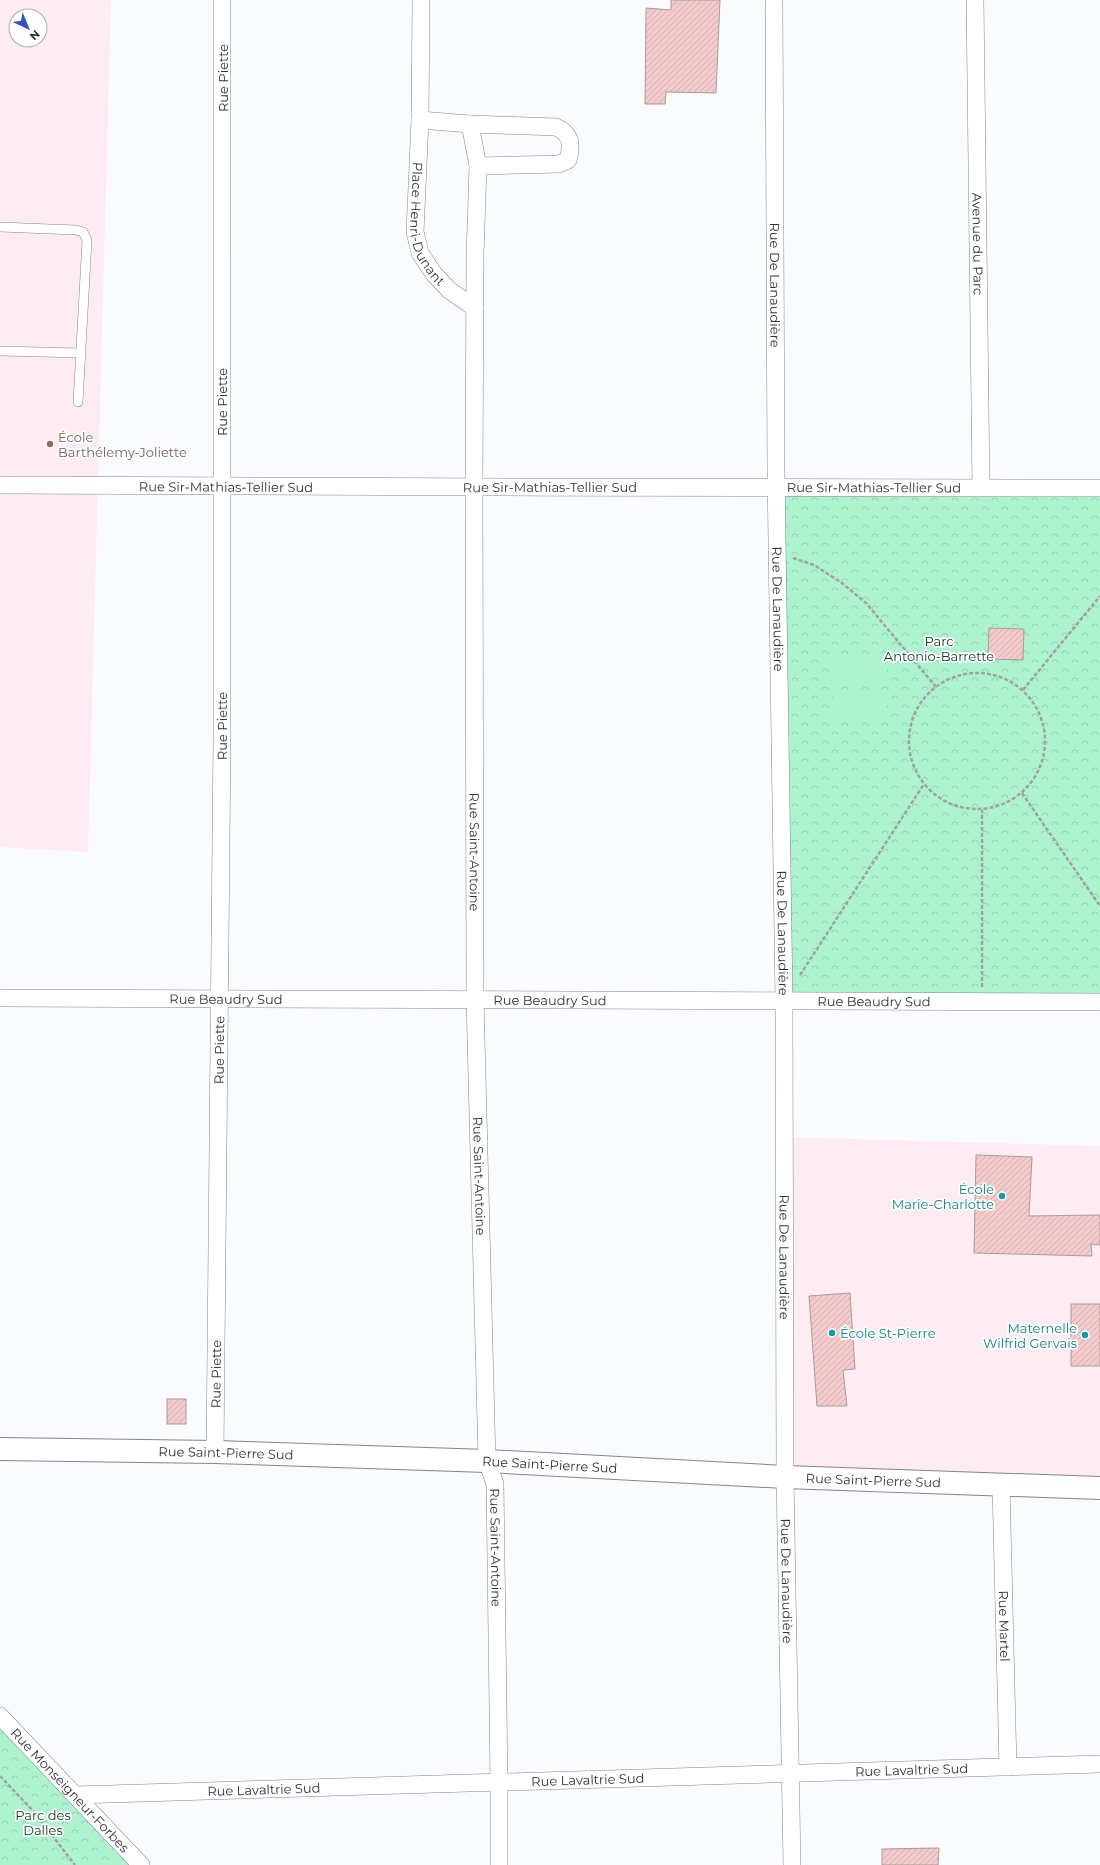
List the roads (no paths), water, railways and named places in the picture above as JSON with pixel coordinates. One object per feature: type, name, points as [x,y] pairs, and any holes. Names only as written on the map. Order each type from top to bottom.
[{"type":"street","name":"Rue Piette","points":[[215,1452],[222,739],[222,0]]},
{"type":"street","name":"Place Henri-Dunant","points":[[421,0],[420,120],[415,232],[420,253],[434,274],[449,290],[475,308]]},
{"type":"street","name":"Rue De Lanaudière","points":[[774,0],[776,486],[784,1000],[785,1477],[792,1773],[792,1865]]},
{"type":"street","name":"Avenue du Parc","points":[[975,0],[981,487]]},
{"type":"street","points":[[420,120],[470,124],[556,127],[563,130],[569,136],[571,147],[568,160],[559,164],[478,166]]},
{"type":"street","points":[[470,124],[478,166],[475,308],[474,486]]},
{"type":"street","name":"Rue Sir-Mathias-Tellier Sud","points":[[0,485],[222,487],[776,486],[1100,488]]},
{"type":"street","name":"Rue Saint-Antoine","points":[[474,486],[475,999],[487,1461],[495,1484],[499,1865]]},
{"type":"street","name":"Rue Beaudry Sud","points":[[0,998],[1100,1002]]},
{"type":"street","name":"Rue Saint-Pierre Sud","points":[[0,1449],[215,1452],[487,1461],[785,1477],[1100,1488]]},
{"type":"street","name":"Rue Martel","points":[[1001,1485],[1008,1767]]},
{"type":"street","name":"Rue Monseigneur-Forbes","points":[[0,1716],[141,1865]]},
{"type":"street","name":"Rue Lavaltrie Sud","points":[[76,1795],[1100,1764]]},
{"type":"lane","points":[[0,227],[76,230],[83,232],[87,240],[78,402]]},
{"type":"lane","points":[[0,351],[81,353]]},
{"type":"place","name":"École Barthélemy-Joliette","points":[[50,444]]},
{"type":"place","name":"École Marie-Charlotte","points":[[1002,1196]]},
{"type":"place","name":"École St-Pierre","points":[[832,1333]]},
{"type":"place","name":"Maternelle Wilfrid Gervais","points":[[1085,1335]]},
{"type":"park label","name":"Parc Antonio-Barrette","points":[[939,648]]},
{"type":"park label","name":"Parc des Dalles","points":[[43,1822]]}]
